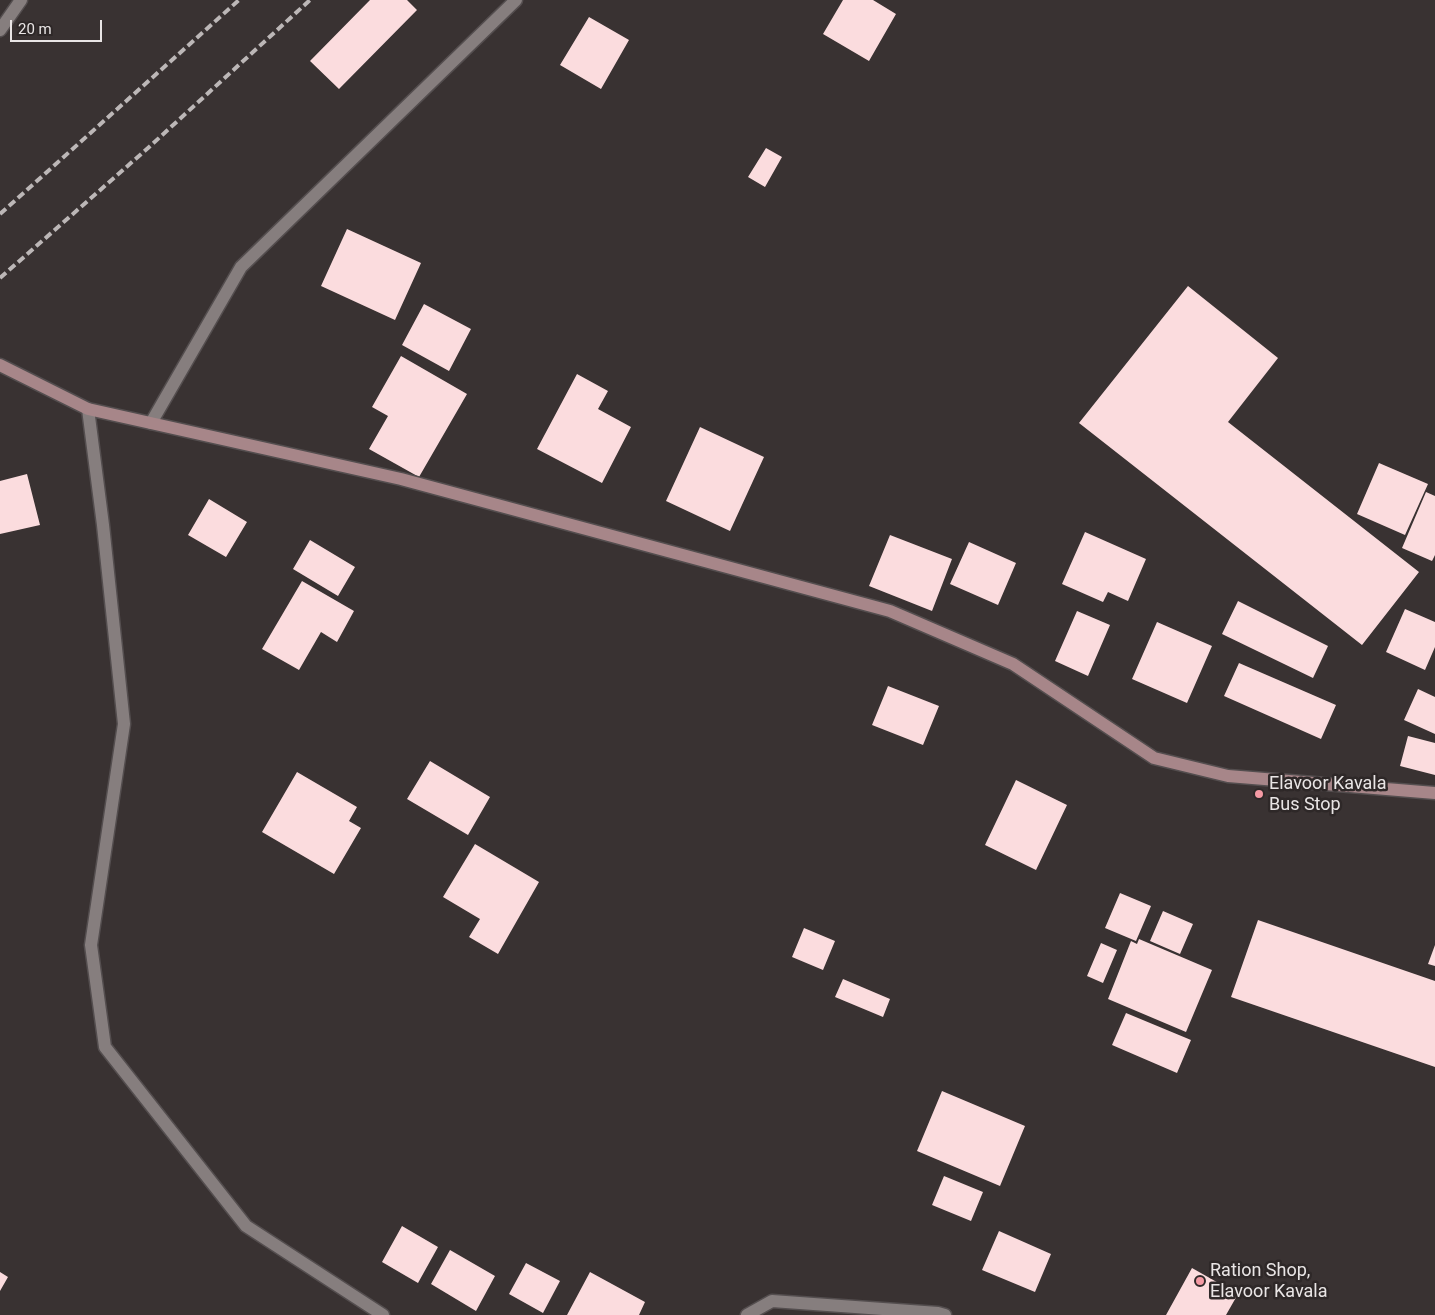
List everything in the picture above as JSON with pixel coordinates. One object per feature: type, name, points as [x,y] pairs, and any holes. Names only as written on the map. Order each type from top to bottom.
[{"type":"main road","points":[[0,365],[88,409],[401,479],[890,610],[1013,664],[1154,758],[1228,776],[1435,793]]},
{"type":"street","points":[[0,30],[21,0]]},
{"type":"street","points":[[151,423],[241,267],[516,0]]},
{"type":"street","points":[[88,409],[103,525],[124,724],[91,945],[105,1047],[246,1226],[384,1315]]},
{"type":"street","points":[[747,1315],[772,1301],[945,1315]]},
{"type":"building","points":[[370,0],[407,0],[417,10],[339,89],[310,61]]},
{"type":"building","points":[[843,0],[873,0],[896,14],[869,61],[823,34]]},
{"type":"building","points":[[589,17],[629,40],[601,89],[560,65]]},
{"type":"building","points":[[766,148],[782,157],[765,187],[748,177]]},
{"type":"building","points":[[347,229],[421,263],[395,320],[321,286]]},
{"type":"building","points":[[1188,286],[1278,358],[1228,422],[1419,572],[1362,645],[1079,423]]},
{"type":"building","points":[[424,304],[471,329],[449,371],[402,345]]},
{"type":"building","points":[[401,356],[467,394],[419,477],[369,449],[388,416],[372,407]]},
{"type":"building","points":[[577,374],[608,391],[598,409],[631,427],[602,483],[537,449]]},
{"type":"building","points":[[700,427],[764,457],[730,531],[666,501]]},
{"type":"building","points":[[1379,463],[1428,484],[1405,535],[1357,514]]},
{"type":"building","points":[[27,474],[40,525],[0,534],[0,481]]},
{"type":"building","points":[[1426,492],[1435,496],[1435,555],[1432,561],[1402,548]]},
{"type":"building","points":[[209,499],[247,522],[226,557],[188,535]]},
{"type":"building","points":[[1085,532],[1146,559],[1128,601],[1108,592],[1103,602],[1062,584]]},
{"type":"building","points":[[890,535],[952,559],[932,611],[869,586]]},
{"type":"building","points":[[310,540],[355,567],[338,596],[293,569]]},
{"type":"building","points":[[969,542],[1016,563],[998,605],[950,584]]},
{"type":"building","points":[[302,581],[354,611],[337,642],[321,632],[299,670],[262,649]]},
{"type":"building","points":[[1238,601],[1328,646],[1313,678],[1222,634]]},
{"type":"building","points":[[1405,609],[1435,622],[1435,647],[1425,670],[1386,652]]},
{"type":"building","points":[[1077,611],[1110,625],[1088,676],[1055,661]]},
{"type":"building","points":[[1157,622],[1212,646],[1187,703],[1132,679]]},
{"type":"building","points":[[1239,663],[1336,705],[1321,739],[1224,696]]},
{"type":"building","points":[[888,686],[939,706],[923,745],[872,725]]},
{"type":"building","points":[[1418,689],[1435,697],[1435,734],[1404,720]]},
{"type":"building","points":[[1408,736],[1435,743],[1435,775],[1400,766]]},
{"type":"building","points":[[430,761],[490,797],[468,835],[407,799]]},
{"type":"building","points":[[297,772],[357,807],[349,821],[361,828],[334,874],[262,832]]},
{"type":"building","points":[[1016,780],[1067,805],[1036,870],[985,845]]},
{"type":"building","points":[[475,844],[539,882],[498,954],[469,937],[480,919],[443,897]]},
{"type":"building","points":[[1120,893],[1151,906],[1136,941],[1105,928]]},
{"type":"building","points":[[1163,911],[1193,924],[1180,954],[1150,941]]},
{"type":"building","points":[[1258,920],[1435,981],[1435,1067],[1231,997]]},
{"type":"building","points":[[804,928],[835,941],[823,970],[792,957]]},
{"type":"building","points":[[1139,939],[1212,970],[1186,1032],[1108,999],[1131,941],[1137,944]]},
{"type":"building","points":[[1101,943],[1117,950],[1103,983],[1087,976]]},
{"type":"building","points":[[1435,945],[1435,966],[1428,964]]},
{"type":"building","points":[[843,979],[890,999],[883,1017],[835,997]]},
{"type":"building","points":[[1126,1013],[1191,1040],[1177,1073],[1112,1045]]},
{"type":"building","points":[[942,1091],[1025,1126],[1000,1186],[917,1151]]},
{"type":"building","points":[[944,1176],[983,1192],[971,1221],[932,1205]]},
{"type":"building","points":[[402,1226],[438,1247],[418,1283],[382,1262]]},
{"type":"building","points":[[999,1231],[1051,1254],[1035,1292],[982,1270]]},
{"type":"building","points":[[450,1250],[495,1276],[476,1311],[431,1284]]},
{"type":"building","points":[[526,1263],[560,1281],[543,1313],[509,1294]]},
{"type":"building","name":"Ration Shop, Elavoor Kavala","points":[[1192,1268],[1238,1294],[1226,1315],[1166,1315]]},
{"type":"building","points":[[0,1272],[8,1277],[0,1291]]},
{"type":"building","points":[[590,1272],[645,1302],[639,1315],[567,1315]]},
{"type":"railway","points":[[0,214],[239,0]]},
{"type":"railway","points":[[0,278],[148,148],[310,0]]},
{"type":"place","name":"Elavoor Kavala Bus Stop","points":[[1259,794]]},
{"type":"place","name":"Ration Shop, Elavoor Kavala","points":[[1200,1281]]}]
